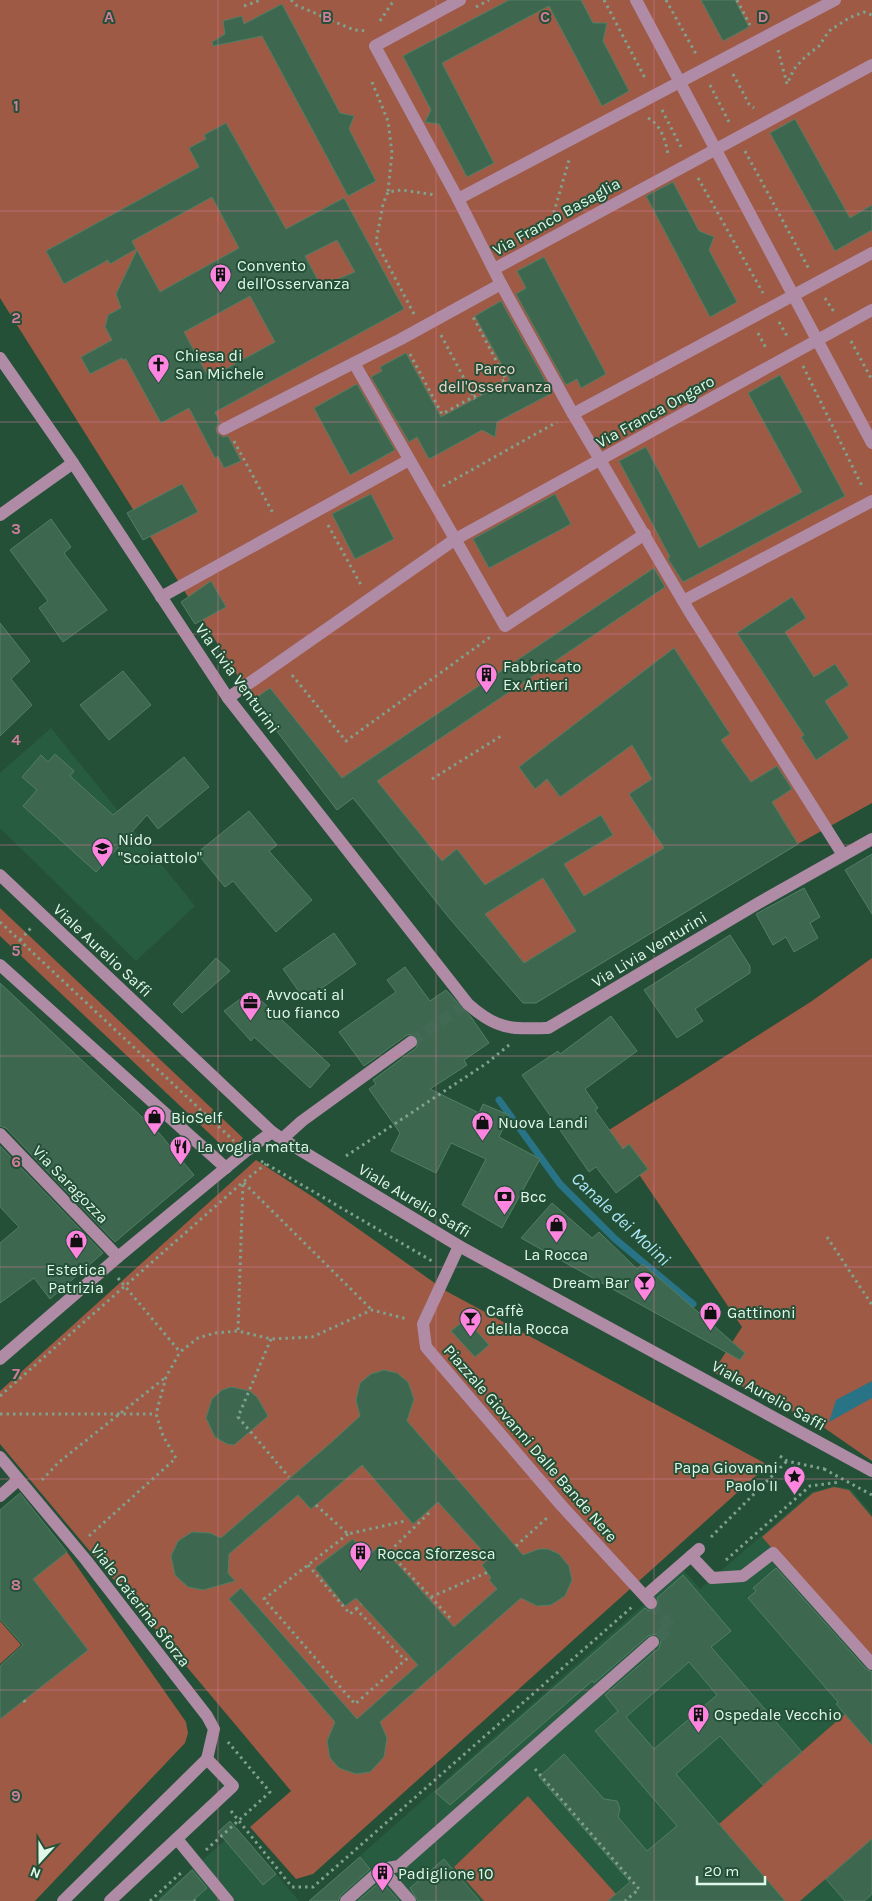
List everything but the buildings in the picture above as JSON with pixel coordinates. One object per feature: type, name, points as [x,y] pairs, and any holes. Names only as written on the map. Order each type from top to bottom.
[{"type":"street","points":[[460,0],[375,46],[494,269]]},
{"type":"street","points":[[636,0],[872,444]]},
{"type":"street","points":[[458,199],[835,0]]},
{"type":"street","name":"Via Franco Basaglia","points":[[686,606],[573,414],[494,269],[546,239],[872,65]]},
{"type":"street","points":[[573,414],[872,253]]},
{"type":"street","points":[[225,428],[401,339],[501,284]]},
{"type":"street","name":"Via Franca Ongaro","points":[[228,698],[454,540],[872,310]]},
{"type":"street","name":"Via Livia Venturini","points":[[0,358],[74,463],[228,698],[466,1005],[483,1018],[511,1029],[548,1028],[762,901],[872,839]]},
{"type":"street","points":[[354,363],[505,626],[645,534]]},
{"type":"street","points":[[161,597],[409,460]]},
{"type":"street","points":[[0,515],[74,463]]},
{"type":"street","points":[[843,855],[686,606],[871,502]]},
{"type":"street","name":"Viale Aurelio Saffi","points":[[0,875],[277,1135],[460,1246],[872,1471]]},
{"type":"street","points":[[0,965],[226,1168]]},
{"type":"street","points":[[0,1359],[245,1152],[302,1121],[411,1042]]},
{"type":"street","name":"Via Saragozza","points":[[0,1134],[114,1261]]},
{"type":"street","points":[[423,1324],[460,1246]]},
{"type":"street","name":"Piazzale Giovanni Dalle Bande Nere","points":[[423,1324],[426,1347],[561,1506],[648,1600]]},
{"type":"street","name":"Viale Caterina Sforza","points":[[0,1457],[75,1547],[207,1716],[214,1729],[207,1759]]},
{"type":"street","points":[[0,1496],[18,1480]]},
{"type":"street","points":[[648,1600],[695,1552],[712,1578],[742,1576],[773,1553],[872,1664]]},
{"type":"street","points":[[346,1901],[382,1869],[399,1866],[653,1642]]},
{"type":"street","points":[[63,1901],[207,1759],[233,1786],[110,1901]]},
{"type":"street","points":[[177,1839],[228,1901]]},
{"type":"street","points":[[382,1869],[410,1901]]},
{"type":"path","points":[[244,6],[261,0]]},
{"type":"path","points":[[292,0],[296,5],[354,30],[373,32]]},
{"type":"path","points":[[375,46],[373,32],[394,0]]},
{"type":"path","points":[[666,0],[697,58]]},
{"type":"path","points":[[737,0],[752,29]]},
{"type":"path","points":[[777,31],[779,56],[787,84],[794,69],[819,46],[829,31],[849,18],[864,12],[872,14]]},
{"type":"path","points":[[739,51],[733,66],[733,77],[749,104],[758,111],[775,118]]},
{"type":"path","points":[[702,70],[816,282],[872,380]]},
{"type":"path","points":[[370,76],[388,121],[392,153],[388,192],[376,242],[421,328]]},
{"type":"path","points":[[626,110],[639,113],[653,121],[664,138],[668,154],[666,165],[659,179]]},
{"type":"path","points":[[546,239],[564,173],[580,135]]},
{"type":"path","points":[[689,162],[771,306],[871,502]]},
{"type":"path","points":[[388,192],[402,190],[458,199]]},
{"type":"path","points":[[401,339],[442,414],[475,398],[506,379],[466,303]]},
{"type":"path","points":[[750,317],[773,363]]},
{"type":"path","points":[[434,321],[475,398]]},
{"type":"path","points":[[428,494],[573,414]]},
{"type":"path","points":[[225,428],[282,530]]},
{"type":"path","points":[[318,509],[369,599]]},
{"type":"path","points":[[280,661],[346,741],[505,626]]},
{"type":"path","points":[[432,779],[501,736]]},
{"type":"path","points":[[0,922],[245,1152],[448,1271]]},
{"type":"path","points":[[346,1156],[487,1063],[509,1045]]},
{"type":"path","points":[[0,1396],[266,1164]]},
{"type":"path","points":[[244,1182],[372,1310],[423,1324]]},
{"type":"path","points":[[238,1331],[244,1182]]},
{"type":"path","points":[[826,1237],[872,1305]]},
{"type":"path","points":[[114,1261],[125,1288],[180,1352]]},
{"type":"path","points":[[75,1547],[176,1458],[163,1436],[156,1414],[166,1378],[180,1352],[198,1338],[215,1333],[238,1331],[271,1339],[312,1337],[372,1310]]},
{"type":"path","points":[[271,1339],[238,1417],[289,1477]]},
{"type":"path","points":[[29,1492],[59,1462],[166,1378]]},
{"type":"path","points":[[0,1414],[156,1414]]},
{"type":"path","points":[[824,1469],[835,1450]]},
{"type":"path","points":[[780,1456],[787,1461],[824,1469],[872,1494]]},
{"type":"path","points":[[787,1461],[695,1552],[724,1561],[810,1486],[840,1482]]},
{"type":"path","points":[[316,1505],[348,1534]]},
{"type":"path","points":[[516,1546],[561,1506]]},
{"type":"path","points":[[430,1513],[389,1552],[407,1574],[452,1620]]},
{"type":"path","points":[[405,1521],[348,1534],[264,1599],[355,1704],[410,1656]]},
{"type":"path","points":[[308,1565],[350,1614],[362,1604]]},
{"type":"path","points":[[431,1597],[488,1572]]},
{"type":"path","points":[[221,1799],[292,1887],[313,1887],[648,1600]]},
{"type":"path","points":[[356,1608],[405,1660]]},
{"type":"path","points":[[540,1775],[639,1889],[625,1901]]},
{"type":"shaded area","name":"Nido \"Scoiattolo\"","points":[[51,728],[195,906],[136,961],[0,828],[0,773]]},
{"type":"shaded area","points":[[834,1486],[851,1489],[872,1514],[872,1901],[309,1901],[683,1570],[700,1589],[812,1492]]},
{"type":"shaded area","points":[[238,1829],[299,1901],[155,1901]]},
{"type":"green space","name":"Parco dell'Osservanza","points":[[0,0],[872,0],[872,803],[798,844],[536,1003],[523,1003],[353,798],[337,810],[253,700],[0,298]]},
{"type":"green space","points":[[0,908],[243,1138],[230,1153],[0,936]]},
{"type":"green space","points":[[872,958],[872,1461],[823,1427],[713,1372],[742,1327],[609,1130],[812,1001]]},
{"type":"green space","points":[[256,1160],[316,1199],[446,1291],[768,1465],[313,1874],[296,1879],[250,1827],[291,1791],[0,1444],[0,1391]]},
{"type":"green space","points":[[834,1487],[849,1490],[872,1517],[872,1662],[762,1537],[813,1493]]},
{"type":"green space","points":[[67,1552],[186,1722],[188,1733],[185,1743],[35,1901],[0,1901],[0,1719],[88,1650],[33,1579]]},
{"type":"green space","points":[[0,1621],[21,1645],[0,1664]]},
{"type":"green space","points":[[845,1714],[872,1745],[872,1839],[800,1901],[785,1901],[719,1824]]},
{"type":"green space","points":[[528,1796],[616,1894],[608,1901],[484,1901],[454,1867]]},
{"type":"water","points":[[872,1381],[872,1398],[829,1422],[836,1400]]},
{"type":"waterway","name":"Canale dei Molini","points":[[499,1100],[560,1184],[615,1239],[693,1304]]},
{"type":"tunnel","points":[[411,1042],[463,1006]]},
{"type":"tunnel","points":[[651,1603],[671,1627],[653,1642]]},
{"type":"place","name":"Convento dell'Osservanza","points":[[221,293]]},
{"type":"place","name":"Chiesa di San Michele","points":[[159,383]]},
{"type":"place","name":"Fabbricato Ex Artieri","points":[[487,694]]},
{"type":"place","name":"Nido \"Scoiattolo\"","points":[[102,867]]},
{"type":"place","name":"Avvocati al tuo fianco","points":[[250,1022]]},
{"type":"place","name":"BioSelf","points":[[155,1136]]},
{"type":"place","name":"Nuova Landi","points":[[482,1141]]},
{"type":"place","name":"La voglia matta","points":[[181,1165]]},
{"type":"place","name":"Bcc","points":[[504,1215]]},
{"type":"place","name":"La Rocca","points":[[556,1244]]},
{"type":"place","name":"Estetica Patrizia","points":[[76,1259]]},
{"type":"place","name":"Dream Bar","points":[[645,1301]]},
{"type":"place","name":"Gattinoni","points":[[711,1331]]},
{"type":"place","name":"Caffè della Rocca","points":[[470,1338]]},
{"type":"place","name":"Papa Giovanni Paolo II","points":[[794,1495]]},
{"type":"place","name":"Rocca Sforzesca","points":[[361,1572]]},
{"type":"place","name":"Ospedale Vecchio","points":[[698,1733]]},
{"type":"place","name":"Padiglione 10","points":[[382,1892]]}]
